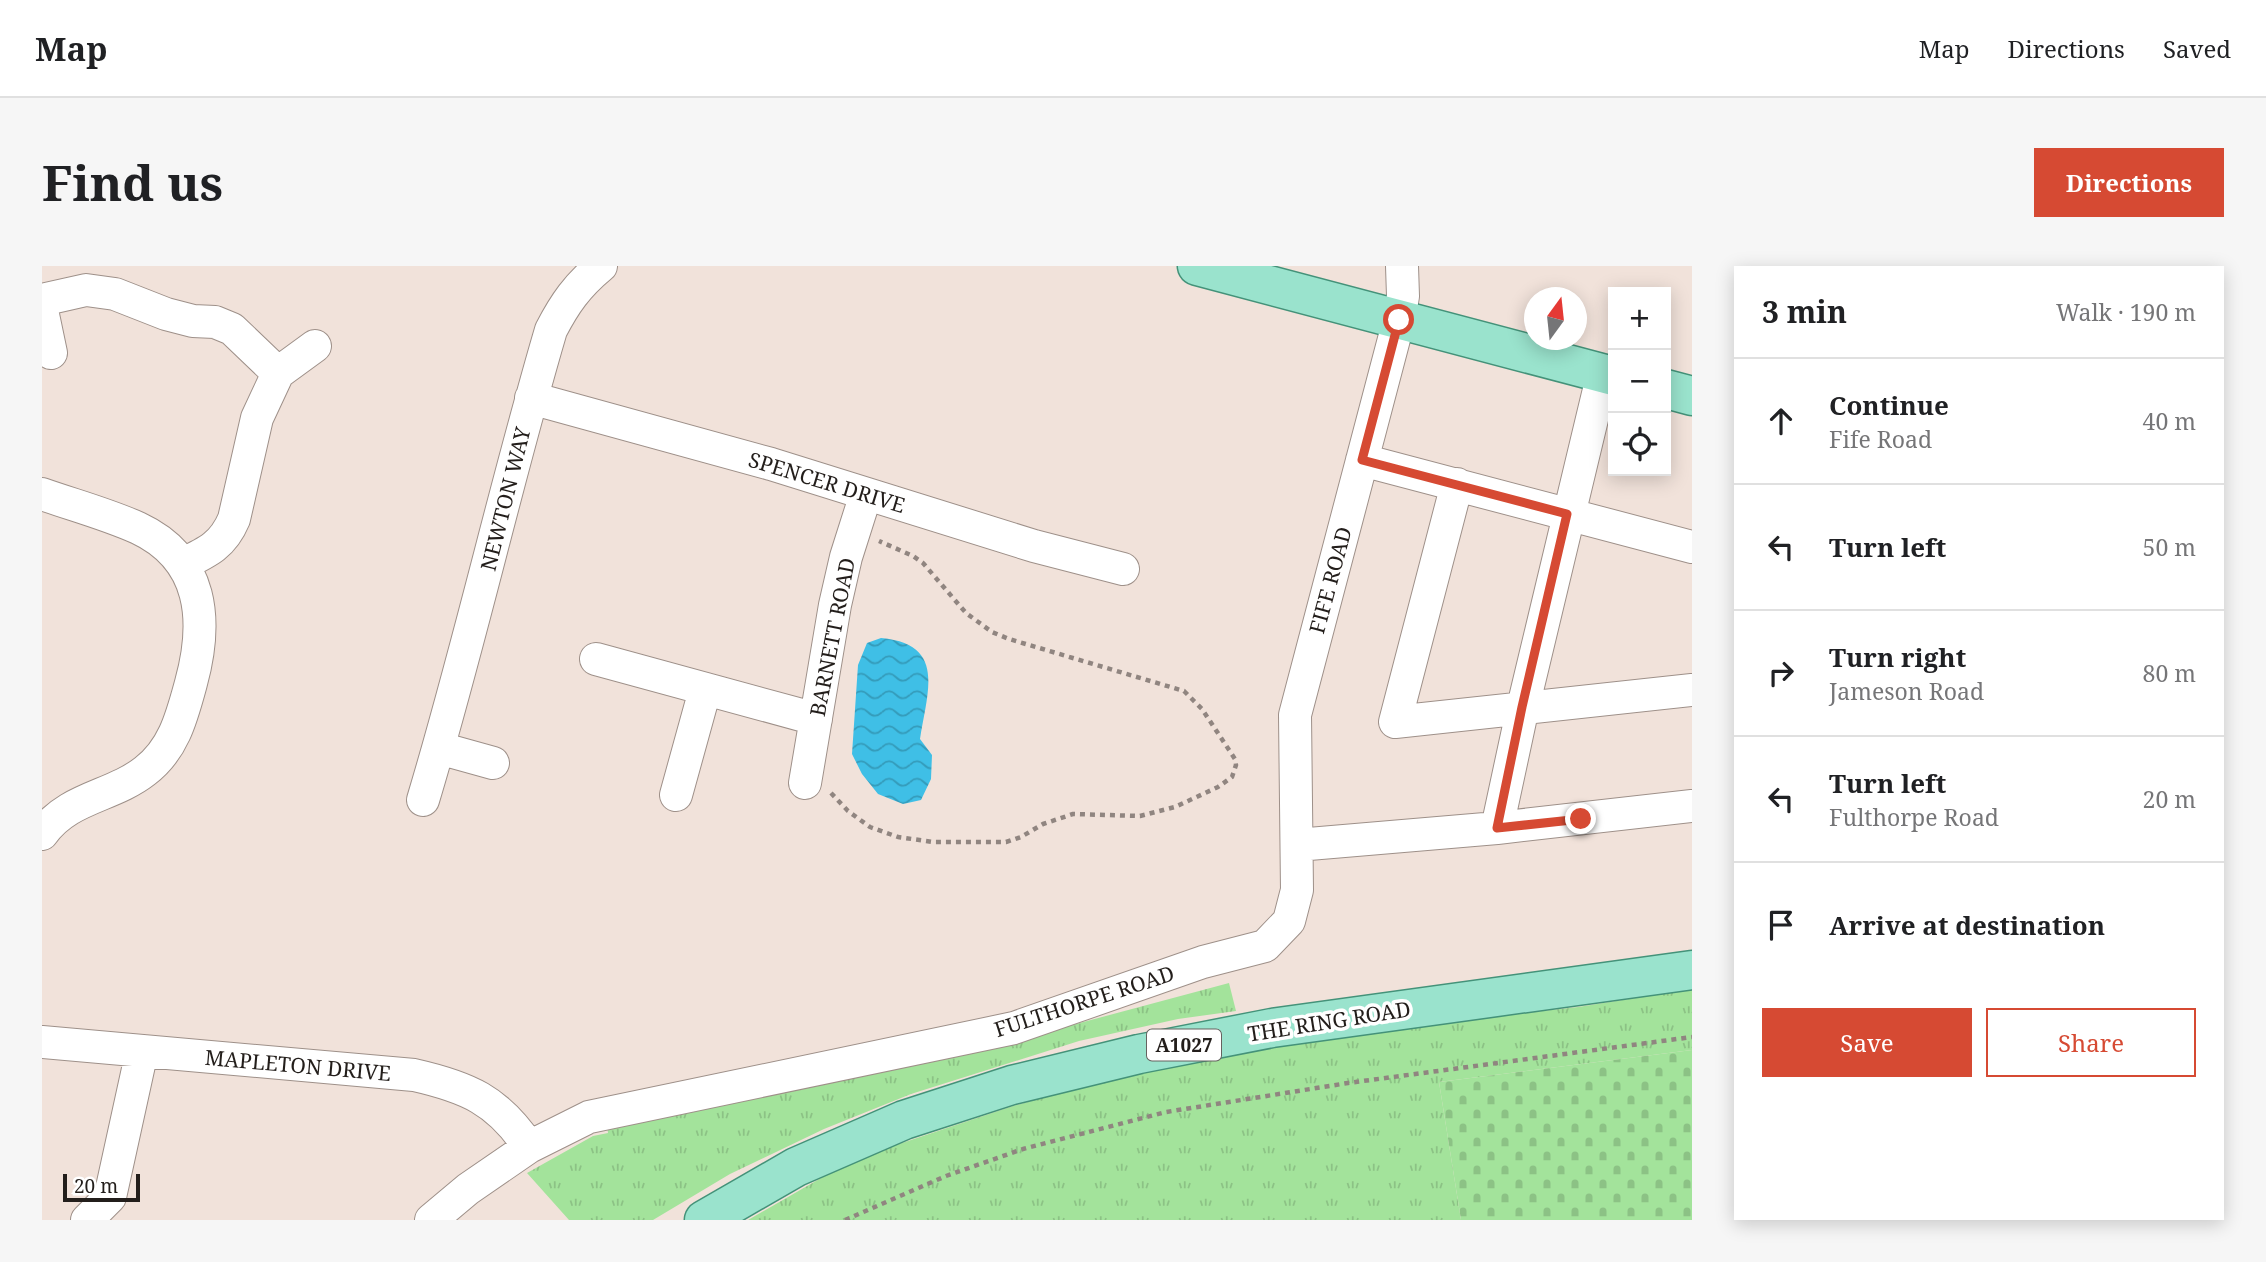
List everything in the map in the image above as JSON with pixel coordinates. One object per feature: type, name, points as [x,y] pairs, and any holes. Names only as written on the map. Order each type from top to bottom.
[{"type":"main road","points":[[1197,266],[1608,374]]},
{"type":"main road","points":[[1671,390],[1692,396]]},
{"type":"main road","name":"THE RING ROAD","points":[[704,1220],[796,1167],[904,1120],[1012,1085],[1139,1054],[1272,1028],[1692,970]]},
{"type":"street","name":"NEWTON WAY","points":[[423,800],[551,330],[579,284],[601,266]]},
{"type":"street","name":"FIFE ROAD","points":[[1297,845],[1294,715],[1399,320],[1404,296],[1402,266]]},
{"type":"street","points":[[42,300],[86,290],[115,294],[166,314],[193,321],[215,322],[232,329],[278,373]]},
{"type":"street","points":[[42,310],[51,352]]},
{"type":"street","points":[[183,564],[211,550],[228,534],[234,519],[257,418],[278,373],[315,346]]},
{"type":"street","points":[[1497,828],[1567,514],[1608,374]]},
{"type":"street","name":"SPENCER DRIVE","points":[[531,398],[771,464],[1034,546],[1123,569]]},
{"type":"street","points":[[1362,460],[1692,547]]},
{"type":"street","points":[[1457,484],[1395,722],[1692,690]]},
{"type":"street","points":[[42,494],[139,529],[164,546],[183,564],[201,614],[199,654],[180,725],[169,745],[147,770],[121,787],[72,805],[47,826],[42,834]]},
{"type":"street","name":"BARNETT ROAD","points":[[805,783],[835,605],[866,494]]},
{"type":"street","points":[[596,659],[816,719]]},
{"type":"street","points":[[676,795],[705,690]]},
{"type":"street","points":[[439,748],[493,763]]},
{"type":"street","points":[[1297,845],[1497,828],[1692,806]]},
{"type":"street","name":"FULTHORPE ROAD","points":[[431,1220],[468,1189],[529,1147],[589,1117],[1014,1028],[1203,962],[1265,946],[1289,921],[1297,890],[1297,845]]},
{"type":"street","name":"MAPLETON DRIVE","points":[[42,1042],[366,1070],[442,1081],[470,1092],[500,1110],[529,1147]]},
{"type":"street","points":[[87,1220],[110,1197],[142,1051]]},
{"type":"path","points":[[805,783],[828,789],[859,821],[890,835],[933,842],[1006,842],[1043,824],[1073,814],[1140,816],[1175,807],[1218,787],[1236,771],[1235,759],[1202,709],[1184,691],[992,632],[966,612],[923,563],[913,556],[854,532]]},
{"type":"path","points":[[845,1220],[946,1176],[1023,1149],[1166,1112],[1348,1083],[1692,1037]]},
{"type":"green space","points":[[1229,983],[1236,1011],[1178,1019],[1079,1041],[911,1094],[824,1129],[730,1174],[653,1220],[569,1220],[527,1173],[593,1136],[608,1133],[607,1125],[1005,1043]]},
{"type":"green space","points":[[1692,989],[1692,1050],[1439,1082],[1461,1220],[748,1220],[854,1159],[1013,1106],[1111,1079],[1361,1031],[1578,1007]]},
{"type":"green space","points":[[1692,1050],[1692,1220],[1461,1220],[1439,1082]]},
{"type":"water","points":[[881,638],[902,642],[916,650],[924,660],[928,673],[920,739],[932,755],[931,779],[921,800],[903,804],[878,794],[862,774],[852,754],[858,665],[867,643]]},
{"type":"route","points":[[1399,320],[1362,460],[1567,514],[1497,828],[1581,819]]}]
